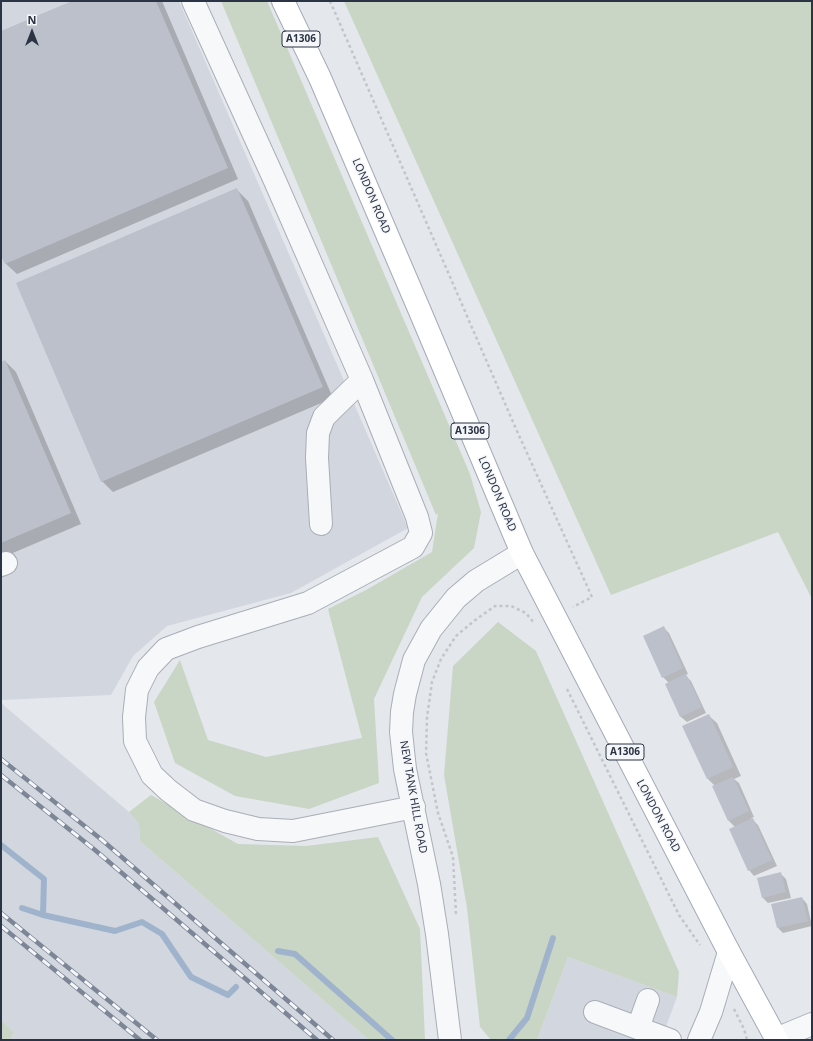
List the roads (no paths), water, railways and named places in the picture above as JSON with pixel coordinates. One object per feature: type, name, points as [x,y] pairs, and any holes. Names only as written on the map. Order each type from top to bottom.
[{"type":"main road","name":"LONDON ROAD","points":[[282,1],[320,78],[522,552],[730,952]]},
{"type":"main road","name":"A1306","points":[[730,952],[776,1039]]},
{"type":"street","points":[[194,1],[362,380],[422,533],[413,547],[308,604],[198,637],[166,649],[148,668],[137,690],[134,717],[135,741],[152,775],[168,790],[194,810],[225,821],[258,829],[293,831],[414,807]]},
{"type":"street","points":[[322,524],[317,458],[318,433],[324,417],[362,380]]},
{"type":"street","name":"NEW TANK HILL ROAD","points":[[450,1040],[437,934],[414,807],[405,769],[401,732],[402,712],[414,660],[431,629],[456,598],[476,581],[522,552]]},
{"type":"street","points":[[699,1040],[711,1012],[730,952]]},
{"type":"street","points":[[638,1028],[648,1000]]},
{"type":"street","points":[[595,1012],[670,1040]]},
{"type":"street","points":[[776,1039],[812,1024]]},
{"type":"waterway","points":[[1,845],[44,879],[43,915]]},
{"type":"waterway","points":[[22,908],[43,915],[115,931],[142,922],[162,934],[191,977],[228,995],[236,987]]},
{"type":"waterway","points":[[509,1040],[527,1018],[553,938]]},
{"type":"waterway","points":[[278,951],[295,954],[392,1040]]},
{"type":"railway","points":[[1,759],[102,840],[333,1040]]},
{"type":"railway","points":[[1,775],[95,850],[317,1040]]},
{"type":"railway","points":[[1,913],[157,1040]]},
{"type":"railway","points":[[1,926],[140,1040]]}]
